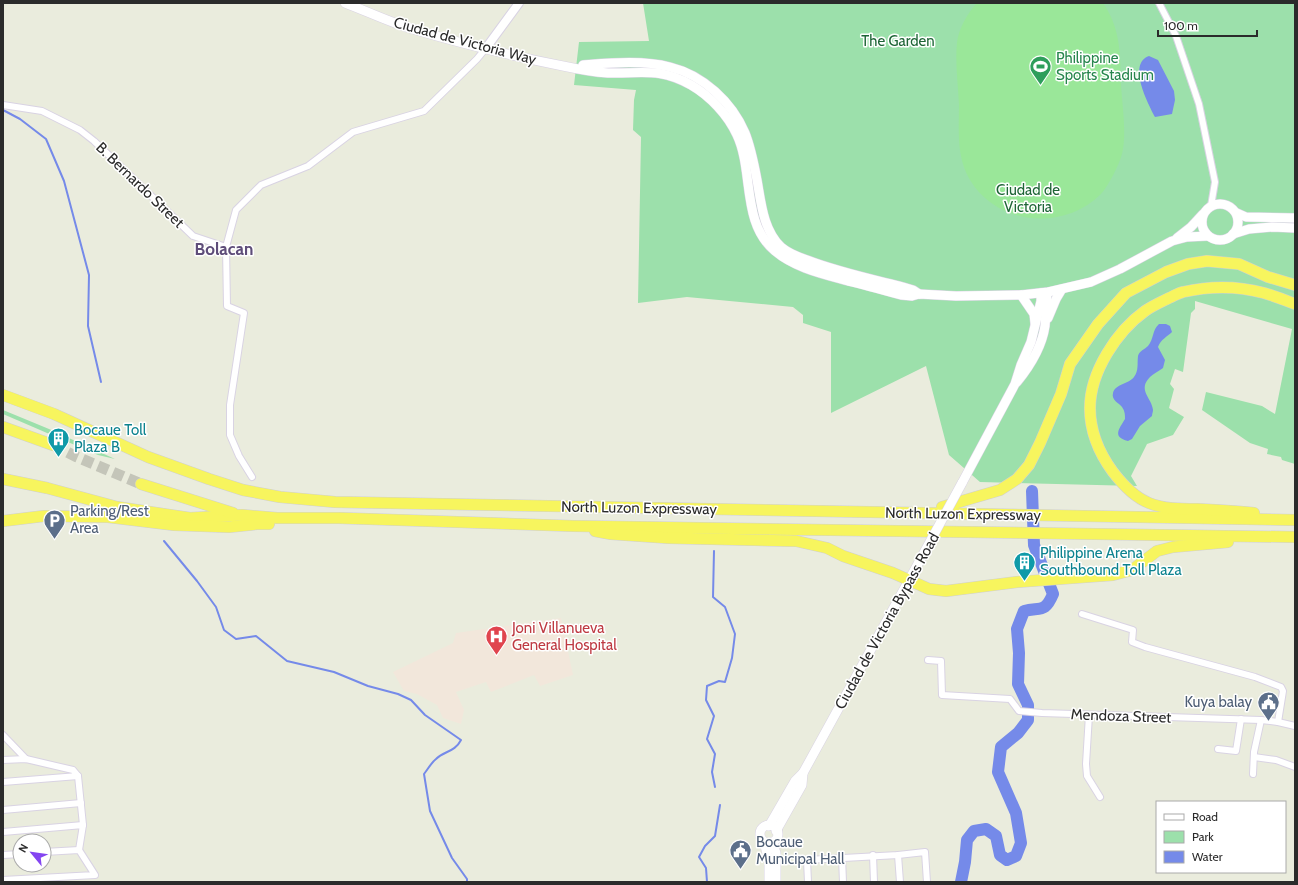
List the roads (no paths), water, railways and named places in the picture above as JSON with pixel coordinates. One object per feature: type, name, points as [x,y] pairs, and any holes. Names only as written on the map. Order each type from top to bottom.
[{"type":"highway","points":[[923,513],[1000,490],[1017,479],[1029,465],[1040,443],[1061,394],[1070,364],[1098,324],[1126,293],[1166,272],[1188,264],[1207,261],[1239,264],[1268,277],[1295,285]]},
{"type":"highway","points":[[1295,304],[1263,293],[1235,288],[1207,288],[1182,292],[1161,302],[1145,311],[1132,322],[1105,356],[1091,392],[1090,408],[1092,426],[1096,441],[1107,464],[1122,483],[1148,503],[1164,508],[1234,510],[1295,519]]},
{"type":"highway","name":"North Luzon Expressway","points":[[3,395],[54,414],[148,457],[229,486],[280,497],[351,502],[1052,516],[1295,519]]},
{"type":"highway","points":[[3,427],[52,445]]},
{"type":"highway","name":"North Luzon Expressway","points":[[3,479],[47,488],[117,507],[190,518],[242,515],[277,518],[339,518],[573,526],[1291,537]]},
{"type":"highway","name":"North Luzon Expressway","points":[[141,484],[242,515]]},
{"type":"highway","points":[[3,521],[44,516],[108,517],[174,525],[229,527],[258,524],[298,525],[339,518]]},
{"type":"highway","points":[[573,526],[611,534],[669,538],[796,540],[827,548],[843,556],[878,567],[929,589],[946,591],[1032,581],[1113,575],[1132,570],[1157,551],[1172,547],[1291,537]]},
{"type":"main road","name":"Ciudad de Victoria Way","points":[[345,3],[408,27],[564,67],[610,63],[662,66],[686,73],[724,101],[733,112],[745,134],[751,151],[762,226],[781,247],[819,269],[903,287],[913,290],[919,294],[956,296],[1021,295],[1062,289],[1091,282],[1120,269],[1172,241],[1192,237],[1208,236]]},
{"type":"main road","points":[[1172,241],[1191,227],[1207,209],[1217,203],[1232,207],[1237,213],[1246,217],[1295,218]]},
{"type":"main road","points":[[1207,209],[1202,221],[1202,226],[1208,236],[1213,239],[1222,240],[1233,234],[1249,229],[1272,227],[1295,228]]},
{"type":"main road","points":[[1233,234],[1238,222],[1237,213]]},
{"type":"main road","points":[[1045,327],[1056,299],[1062,289]]},
{"type":"main road","name":"Ciudad de Victoria Bypass Road","points":[[773,828],[802,784],[803,773],[1015,384],[1031,342],[1044,292]]},
{"type":"main road","name":"Ciudad de Victoria Bypass Road","points":[[1015,384],[1028,369],[1040,345],[1045,327],[1044,292]]},
{"type":"main road","points":[[1021,295],[1034,314],[1035,326]]},
{"type":"main road","points":[[768,842],[777,836],[773,828],[764,827],[760,831],[760,837],[768,842],[776,853],[776,882]]},
{"type":"main road","points":[[768,842],[769,882]]},
{"type":"street","points":[[252,477],[239,456],[230,435],[230,405],[244,313],[227,306],[226,247],[236,210],[261,185],[308,166],[353,132],[424,111],[477,59],[519,3]]},
{"type":"street","points":[[1159,3],[1176,36],[1199,104],[1215,182],[1207,209]]},
{"type":"street","name":"B. Bernardo Street","points":[[3,105],[42,111],[80,130],[94,141],[193,236],[226,247]]},
{"type":"street","points":[[1082,614],[1133,630],[1132,642],[1145,648],[1255,677],[1281,687],[1283,693],[1278,722]]},
{"type":"street","name":"Mendoza Street","points":[[928,660],[941,661],[942,695],[1010,699],[1021,712],[1261,720],[1295,726]]},
{"type":"street","points":[[1090,715],[1086,764],[1087,776],[1100,797]]},
{"type":"street","points":[[1218,749],[1236,751],[1241,719]]},
{"type":"street","points":[[1253,774],[1254,758],[1261,720]]},
{"type":"street","points":[[3,735],[26,759]]},
{"type":"street","points":[[1254,758],[1276,760],[1295,767]]},
{"type":"street","points":[[3,760],[26,759],[73,770],[78,776],[83,825],[79,850],[95,874],[3,880]]},
{"type":"street","points":[[3,782],[78,776]]},
{"type":"street","points":[[3,810],[81,803]]},
{"type":"street","points":[[3,832],[83,825]]},
{"type":"street","points":[[52,852],[79,850]]},
{"type":"street","points":[[808,882],[807,860],[925,852],[927,882]]},
{"type":"street","points":[[873,855],[874,882]]},
{"type":"street","points":[[898,855],[900,882]]},
{"type":"street","points":[[842,857],[843,882]]},
{"type":"water","points":[[1149,56],[1158,60],[1174,91],[1175,100],[1172,114],[1155,117],[1144,94],[1139,75],[1140,67],[1143,60]]},
{"type":"water","points":[[1159,324],[1166,324],[1170,326],[1172,332],[1162,340],[1158,347],[1165,360],[1163,368],[1150,377],[1145,386],[1146,394],[1153,410],[1152,416],[1140,426],[1132,439],[1128,441],[1118,435],[1119,429],[1125,419],[1125,414],[1122,407],[1113,398],[1113,393],[1116,388],[1132,379],[1136,374],[1138,356],[1150,343],[1155,329]]},
{"type":"waterway","points":[[3,110],[20,119],[46,139],[64,181],[89,275],[88,326],[101,382]]},
{"type":"waterway","points":[[961,882],[967,840],[974,831],[986,829],[996,836],[1000,855],[1007,860],[1016,856],[1021,843],[1016,813],[998,772],[1001,747],[1018,733],[1028,720],[1028,705],[1018,684],[1019,653],[1017,629],[1024,611],[1045,607],[1053,594],[1034,545],[1032,491]]},
{"type":"waterway","points":[[164,541],[216,607],[224,630],[236,639],[256,636],[287,661],[334,672],[368,686],[398,694],[411,700],[425,715],[461,740],[456,747],[439,756],[424,774],[430,811],[452,858],[467,879],[467,882]]},
{"type":"waterway","points":[[714,551],[713,597],[725,607],[735,634],[732,658],[725,682],[719,681],[707,686],[706,700],[714,716],[707,739],[715,754],[712,772],[715,787]]},
{"type":"waterway","points":[[707,882],[706,868],[699,857],[705,846],[715,836],[720,805]]},
{"type":"tunnel","points":[[53,445],[77,457],[141,484]]},
{"type":"place","name":"Philippine Sports Stadium","points":[[1040,86]]},
{"type":"place","name":"Bocaue Toll Plaza B","points":[[58,458]]},
{"type":"place","name":"Parking/Rest Area","points":[[54,540]]},
{"type":"place","name":"Philippine Arena Southbound Toll Plaza","points":[[1024,582]]},
{"type":"place","name":"Joni Villanueva General Hospital","points":[[496,656]]},
{"type":"place","name":"Kuya balay","points":[[1268,722]]},
{"type":"place","name":"Bocaue Municipal Hall","points":[[740,870]]},
{"type":"district","name":"Bolacan","points":[[224,249]]},
{"type":"park label","name":"The Garden","points":[[898,41]]},
{"type":"park label","name":"Ciudad de Victoria","points":[[1028,198]]}]
